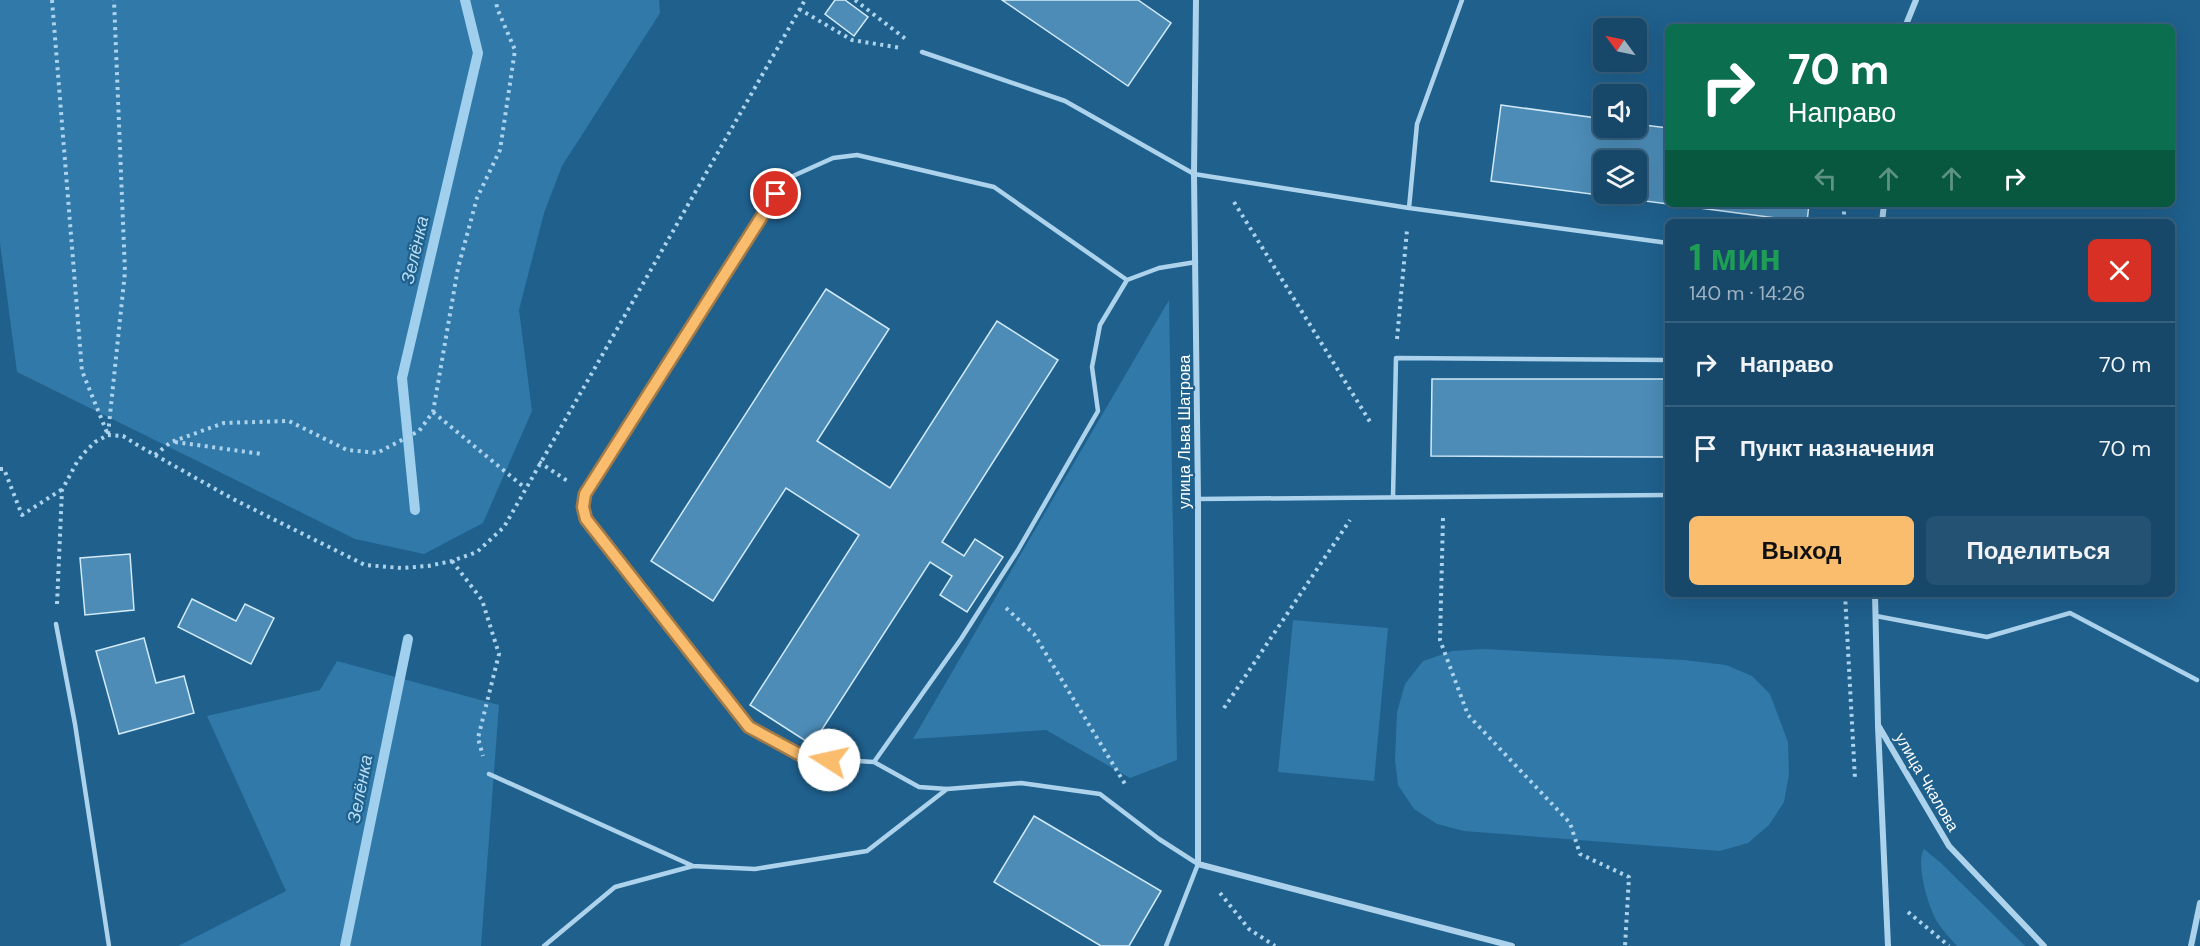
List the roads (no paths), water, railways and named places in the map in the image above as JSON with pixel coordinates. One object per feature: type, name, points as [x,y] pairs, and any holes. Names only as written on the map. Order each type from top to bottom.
[{"type":"street","name":"улица Льва Шатрова","points":[[1196,0],[1194,174],[1198,499],[1198,864]]},
{"type":"street","points":[[1906,24],[1916,0]]},
{"type":"street","name":"улица Чкалова","points":[[1875,597],[1878,725],[1949,846],[2044,946]]},
{"type":"street","points":[[1878,725],[1888,946]]},
{"type":"street","points":[[1198,864],[1512,946]]},
{"type":"street","points":[[2191,946],[2200,903]]},
{"type":"lane","points":[[1409,208],[1417,124],[1462,0]]},
{"type":"lane","points":[[922,52],[1065,101],[1194,174],[1409,208],[1665,243]]},
{"type":"lane","points":[[1127,280],[994,187],[857,155],[833,158],[794,177],[776,194],[585,494],[583,507],[586,519],[749,727],[806,758],[874,762],[919,787],[947,789],[1021,783],[1100,794],[1198,864],[1166,946]]},
{"type":"lane","points":[[874,762],[1018,550],[1098,411],[1092,367],[1100,325],[1127,280],[1159,268],[1196,262]]},
{"type":"lane","points":[[1393,497],[1396,358],[1665,360]]},
{"type":"lane","points":[[1198,499],[1665,495]]},
{"type":"lane","points":[[1876,616],[1986,637],[2070,613],[2197,680]]},
{"type":"lane","points":[[56,624],[75,724],[108,946]]},
{"type":"lane","points":[[489,774],[693,866]]},
{"type":"lane","points":[[544,946],[615,887],[693,866],[755,869],[867,851],[947,789]]},
{"type":"waterway","name":"Зелёнка","points":[[415,510],[402,378],[478,53],[465,0]]},
{"type":"waterway","name":"Зелёнка","points":[[345,946],[408,639]]}]
